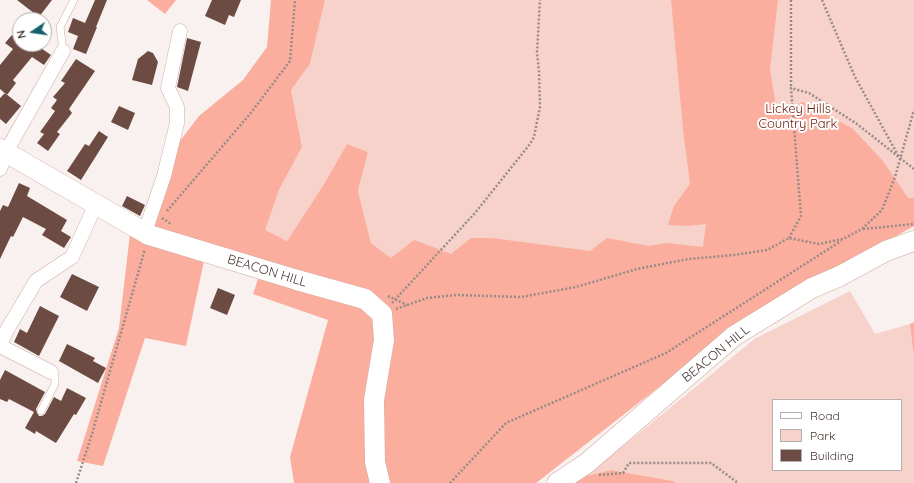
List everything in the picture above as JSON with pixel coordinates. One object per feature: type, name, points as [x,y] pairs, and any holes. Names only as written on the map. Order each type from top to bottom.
[{"type":"street","points":[[147,234],[164,176],[177,123],[177,107],[168,88],[180,31]]},
{"type":"street","points":[[2,157],[63,51]]},
{"type":"street","name":"BEACON HILL","points":[[2,157],[96,204],[147,234],[296,280],[365,299],[382,314],[384,340],[374,400],[375,462],[380,483]]},
{"type":"street","points":[[51,372],[0,346],[7,330],[36,281],[72,257],[96,204]]},
{"type":"street","name":"BEACON HILL","points":[[557,483],[587,463],[734,336],[812,288],[840,276],[886,252],[914,241]]},
{"type":"lane","points":[[63,51],[60,27],[74,0]]},
{"type":"lane","points":[[41,412],[55,384],[55,377],[51,372]]},
{"type":"path","points":[[161,218],[250,114],[290,61],[295,0]]},
{"type":"path","points":[[540,0],[537,52],[540,107],[534,137],[475,213],[395,300],[407,305],[426,298],[456,295],[521,298],[576,287],[637,269],[688,259],[734,255],[767,250],[789,238],[801,216],[791,88],[791,0]]},
{"type":"path","points":[[822,0],[855,77],[900,159]]},
{"type":"path","points":[[791,88],[809,93],[857,124],[914,170]]},
{"type":"path","points":[[450,483],[506,423],[666,353],[843,239],[862,229],[882,210],[895,176],[914,110]]},
{"type":"path","points":[[862,229],[914,224]]},
{"type":"path","points":[[76,483],[96,419],[147,234]]},
{"type":"path","points":[[789,238],[819,244],[843,239]]},
{"type":"path","points":[[595,475],[624,473],[629,463],[711,463],[738,483]]},
{"type":"green space","points":[[147,0],[176,0],[165,14]]},
{"type":"green space","name":"Lickey Hills Country Park","points":[[271,0],[325,0],[310,64],[291,90],[302,147],[279,190],[265,230],[287,241],[324,184],[347,144],[368,152],[358,191],[371,243],[391,258],[414,240],[451,254],[471,238],[492,238],[590,251],[607,238],[649,246],[666,243],[703,247],[706,224],[687,226],[668,225],[674,206],[690,184],[683,129],[671,0],[778,0],[770,69],[777,113],[803,102],[852,128],[883,161],[908,198],[914,198],[914,226],[742,322],[536,483],[294,483],[290,457],[328,320],[253,294],[259,276],[151,226],[163,163],[199,116],[243,80],[267,47]]},
{"type":"green space","points":[[325,0],[914,0],[914,226],[742,322],[536,483],[391,258],[371,243],[358,191],[368,152],[347,144],[324,184],[287,241],[264,230],[279,190],[302,147],[291,90],[310,64]]},
{"type":"green space","points":[[130,234],[205,256],[186,346],[145,338],[103,466],[77,461],[119,328]]},
{"type":"green space","points":[[850,291],[875,334],[910,324],[914,352],[914,483],[676,483],[673,481],[611,470],[586,476],[756,338]]},
{"type":"green space","points":[[914,322],[914,352],[910,324]]},
{"type":"green space","points":[[611,470],[673,481],[676,483],[575,483],[586,476]]},
{"type":"building","points":[[17,0],[52,0],[43,12],[33,12]]},
{"type":"building","points":[[95,0],[107,0],[86,54],[73,49],[78,36],[68,32],[73,18],[85,23]]},
{"type":"building","points":[[212,0],[241,0],[234,17],[229,15],[225,25],[205,16]]},
{"type":"building","points":[[12,35],[12,48],[5,43]]},
{"type":"building","points":[[187,38],[201,42],[188,91],[177,87]]},
{"type":"building","points":[[12,50],[12,52],[47,52],[51,55],[44,65],[32,57],[13,80],[16,83],[7,95],[0,89],[0,65]]},
{"type":"building","points":[[148,51],[153,53],[158,62],[152,85],[132,80],[138,59]]},
{"type":"building","points":[[76,59],[95,71],[69,109],[72,113],[57,132],[60,134],[48,151],[37,143],[44,134],[40,132],[55,111],[51,108],[57,100],[53,97],[65,83],[61,81]]},
{"type":"building","points":[[5,93],[21,106],[6,124],[0,119],[0,98]]},
{"type":"building","points":[[119,106],[135,113],[128,130],[111,122]]},
{"type":"building","points":[[99,131],[108,137],[81,180],[67,171],[85,144],[89,146]]},
{"type":"building","points":[[19,183],[30,188],[27,196],[67,220],[61,231],[71,237],[64,248],[42,235],[46,229],[23,217],[13,237],[11,236],[0,259],[0,211],[3,205],[8,207]]},
{"type":"building","points":[[127,196],[145,205],[140,216],[122,206]]},
{"type":"building","points":[[72,274],[99,287],[87,311],[60,297]]},
{"type":"building","points":[[218,288],[235,295],[227,315],[210,308]]},
{"type":"building","points":[[40,306],[59,316],[39,356],[14,342],[20,329],[27,333]]},
{"type":"building","points":[[67,344],[95,358],[93,361],[106,368],[98,383],[59,361]]},
{"type":"building","points":[[5,370],[45,392],[36,409],[39,416],[45,414],[54,397],[61,401],[67,388],[86,398],[56,443],[36,431],[35,434],[25,428],[34,412],[9,399],[7,402],[0,399],[0,380]]}]
